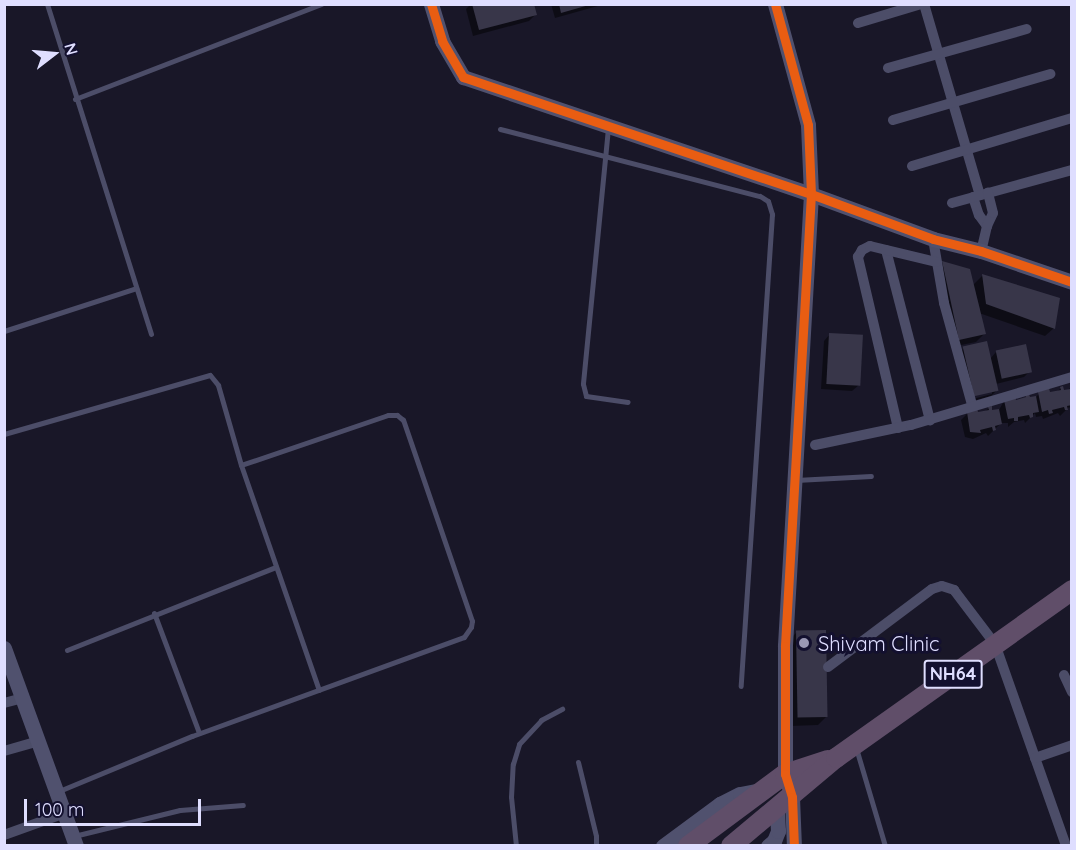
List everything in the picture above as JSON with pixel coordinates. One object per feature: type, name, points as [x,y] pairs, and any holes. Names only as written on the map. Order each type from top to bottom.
[{"type":"highway","name":"NH64","points":[[736,841],[855,743],[1071,590]]},
{"type":"highway","name":"NH64","points":[[688,846],[785,774],[836,758]]},
{"type":"street","points":[[431,4],[442,41],[463,77],[811,194],[933,239],[981,251],[1071,282]]},
{"type":"street","points":[[770,845],[778,831],[784,803],[785,646],[811,194],[808,125],[775,4]]},
{"type":"street","points":[[858,23],[922,4],[939,53],[980,195],[993,213],[987,226],[981,251]]},
{"type":"street","points":[[888,68],[1027,28]]},
{"type":"street","points":[[893,120],[1050,74]]},
{"type":"street","points":[[912,166],[1071,118]]},
{"type":"street","points":[[952,203],[1071,170]]},
{"type":"street","points":[[933,239],[936,262],[972,405]]},
{"type":"street","points":[[898,428],[858,257],[862,250],[870,246],[936,262]]},
{"type":"street","points":[[885,250],[930,420]]},
{"type":"street","points":[[815,445],[930,420],[972,405],[1071,377]]},
{"type":"street","points":[[828,667],[932,589],[942,586],[954,590],[995,644],[1066,846]]},
{"type":"street","points":[[4,648],[74,841]]},
{"type":"street","points":[[1064,675],[1071,692]]},
{"type":"street","points":[[4,703],[22,698]]},
{"type":"street","points":[[4,751],[38,741]]},
{"type":"street","points":[[1035,758],[1071,745]]},
{"type":"street","points":[[663,846],[720,804],[740,794],[761,790]]},
{"type":"street","points":[[784,803],[794,846]]},
{"type":"street","points":[[4,835],[65,813]]},
{"type":"lane","points":[[46,4],[151,334]]},
{"type":"lane","points":[[75,99],[321,4]]},
{"type":"lane","points":[[608,126],[583,384],[586,396],[628,402]]},
{"type":"lane","points":[[500,129],[760,196],[768,201],[772,214],[741,686]]},
{"type":"lane","points":[[4,331],[136,288]]},
{"type":"lane","points":[[4,434],[210,375],[218,385],[241,465],[319,690]]},
{"type":"lane","points":[[57,792],[199,733],[464,637],[471,627],[472,621],[403,420],[397,415],[241,465]]},
{"type":"lane","points":[[795,480],[871,476]]},
{"type":"lane","points":[[67,650],[154,613],[276,567]]},
{"type":"lane","points":[[154,613],[199,733]]},
{"type":"lane","points":[[516,846],[511,797],[513,764],[519,744],[542,720],[562,709]]},
{"type":"lane","points":[[855,743],[885,846]]},
{"type":"lane","points":[[578,762],[596,836],[596,846]]},
{"type":"lane","points":[[74,841],[180,810],[243,805]]},
{"type":"lane","points":[[720,845],[729,839],[736,841]]},
{"type":"building","points":[[472,4],[534,4],[537,15],[479,30]]},
{"type":"building","points":[[559,4],[589,4],[589,5],[561,13]]},
{"type":"building","points":[[942,261],[970,269],[986,334],[959,340]]},
{"type":"building","points":[[982,274],[1060,298],[1055,329],[986,304]]},
{"type":"building","points":[[829,333],[863,335],[860,386],[826,384]]},
{"type":"building","points":[[987,341],[998,391],[974,396],[963,347]]},
{"type":"building","points":[[1026,344],[1032,372],[1002,379],[996,350]]},
{"type":"building","points":[[1063,386],[1064,390],[1070,389],[1072,394],[1072,405],[1067,406],[1068,410],[1064,407],[1052,410],[1053,413],[1049,414],[1048,410],[1042,412],[1038,392],[1049,388],[1050,392],[1061,390],[1060,387]]},
{"type":"building","points":[[1029,394],[1030,397],[1036,396],[1039,412],[1033,413],[1033,417],[1030,418],[1029,415],[1018,417],[1018,421],[1014,421],[1014,418],[1008,419],[1004,400],[1015,395],[1016,400]]},
{"type":"building","points":[[992,406],[992,410],[999,409],[1002,424],[995,426],[996,430],[993,431],[992,427],[980,430],[981,433],[970,432],[967,412],[977,408],[978,412],[989,410],[988,407]]},
{"type":"building","points":[[826,630],[828,717],[798,718],[796,631]]},
{"type":"cycle path","points":[[431,4],[442,41],[463,77],[811,194],[933,239],[981,251],[1072,282]]},
{"type":"cycle path","points":[[775,4],[808,125],[811,194],[785,646],[785,774],[792,797],[794,846]]},
{"type":"place","name":"Shivam Clinic","points":[[804,643]]}]
